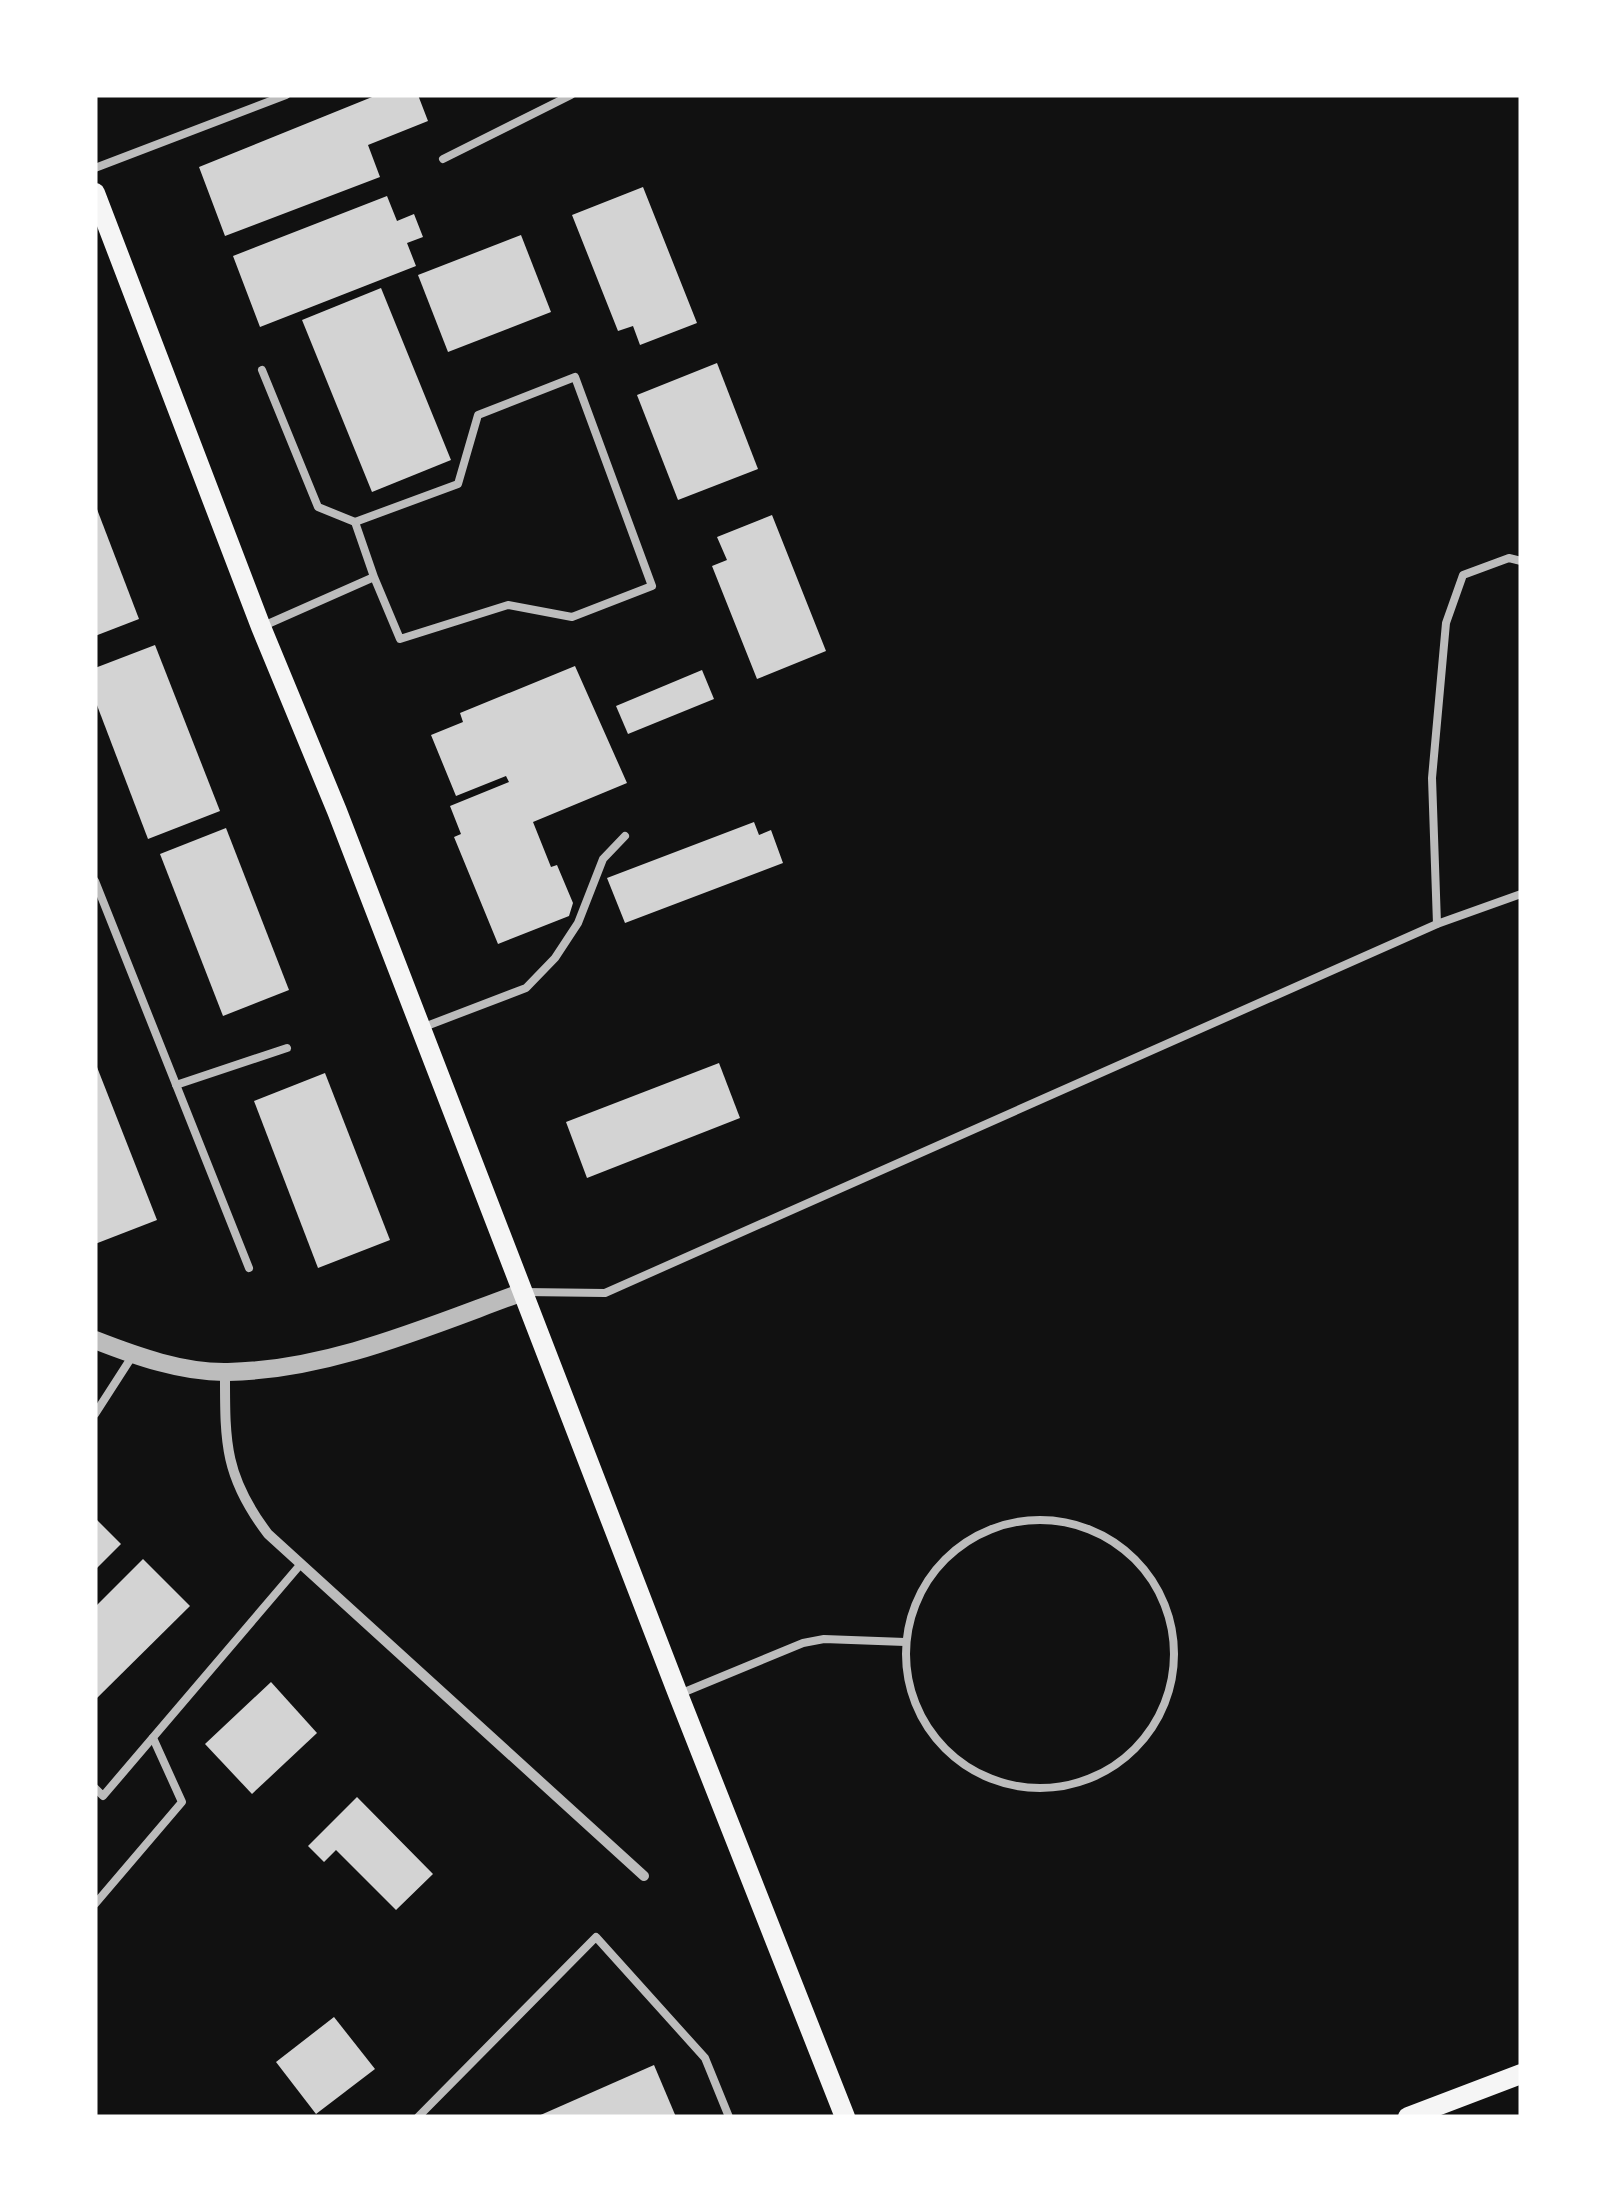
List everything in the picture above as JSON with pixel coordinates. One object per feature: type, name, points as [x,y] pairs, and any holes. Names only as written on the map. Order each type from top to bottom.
[{"type":"main road","points":[[95,193],[100,221],[337,811],[845,2117]]},
{"type":"main road","points":[[1408,2117],[1521,2074]]},
{"type":"street","points":[[95,1340],[170,1365],[225,1372],[283,1368],[349,1352],[523,1292]]},
{"type":"street","points":[[225,1372],[225,1430],[234,1480],[268,1534],[644,1876]]},
{"type":"lane","points":[[95,168],[286,95]]},
{"type":"lane","points":[[442,160],[571,95]]},
{"type":"lane","points":[[262,370],[318,508],[355,522],[458,484],[478,416],[574,376],[652,586],[572,617],[508,604],[400,639],[355,522]]},
{"type":"lane","points":[[1437,924],[1432,778],[1446,624],[1464,575],[1509,558],[1521,561]]},
{"type":"lane","points":[[261,627],[374,577]]},
{"type":"lane","points":[[420,1029],[526,988],[556,958],[578,922],[603,858],[625,836]]},
{"type":"lane","points":[[95,880],[249,1268]]},
{"type":"lane","points":[[523,1292],[605,1293],[1437,924],[1521,894]]},
{"type":"lane","points":[[176,1085],[287,1048]]},
{"type":"lane","points":[[95,1414],[134,1353]]},
{"type":"lane","points":[[1016,1520],[1060,1520],[1102,1533],[1137,1560],[1162,1596],[1175,1638],[1172,1682],[1156,1724],[1126,1759],[1087,1781],[1042,1790],[998,1783],[958,1762],[927,1728],[908,1686],[905,1642],[916,1598],[940,1562],[974,1535],[1016,1520]]},
{"type":"lane","points":[[95,1788],[103,1796],[300,1565]]},
{"type":"lane","points":[[678,1694],[824,1639],[905,1642]]},
{"type":"lane","points":[[95,1904],[182,1802],[153,1738]]},
{"type":"lane","points":[[418,2117],[596,1937],[706,2058],[729,2117]]},
{"type":"building","points":[[377,95],[418,95],[428,121],[368,145],[380,177],[225,236],[199,167]]},
{"type":"building","points":[[643,187],[697,323],[640,345],[633,326],[618,331],[572,215]]},
{"type":"building","points":[[387,196],[397,221],[414,214],[423,237],[407,243],[416,266],[260,327],[233,256]]},
{"type":"building","points":[[521,235],[551,312],[448,352],[418,275]]},
{"type":"building","points":[[381,288],[451,460],[372,492],[302,320]]},
{"type":"building","points":[[717,363],[758,469],[678,500],[637,395]]},
{"type":"building","points":[[95,504],[139,619],[95,636]]},
{"type":"building","points":[[772,515],[826,651],[757,679],[712,566],[727,560],[717,537]]},
{"type":"building","points":[[155,645],[220,811],[148,839],[95,700],[95,668]]},
{"type":"building","points":[[575,666],[627,783],[533,822],[551,867],[557,865],[573,903],[569,916],[498,944],[454,837],[461,834],[450,806],[509,782],[506,776],[456,796],[431,735],[463,722],[460,713]]},
{"type":"building","points":[[702,670],[714,699],[628,734],[616,706]]},
{"type":"building","points":[[754,822],[759,835],[771,830],[783,863],[625,923],[607,878]]},
{"type":"building","points":[[226,828],[289,990],[223,1016],[160,854]]},
{"type":"building","points":[[95,1062],[157,1220],[95,1244]]},
{"type":"building","points":[[719,1063],[740,1118],[587,1178],[566,1122]]},
{"type":"building","points":[[325,1073],[390,1240],[318,1268],[254,1101]]},
{"type":"building","points":[[95,1518],[121,1544],[95,1570]]},
{"type":"building","points":[[143,1559],[190,1606],[95,1700],[95,1607]]},
{"type":"building","points":[[271,1682],[317,1733],[252,1794],[205,1744]]},
{"type":"building","points":[[357,1797],[433,1874],[396,1910],[336,1850],[324,1862],[308,1846]]},
{"type":"building","points":[[334,2017],[375,2069],[316,2114],[276,2062]]},
{"type":"building","points":[[654,2065],[676,2117],[536,2117]]}]
